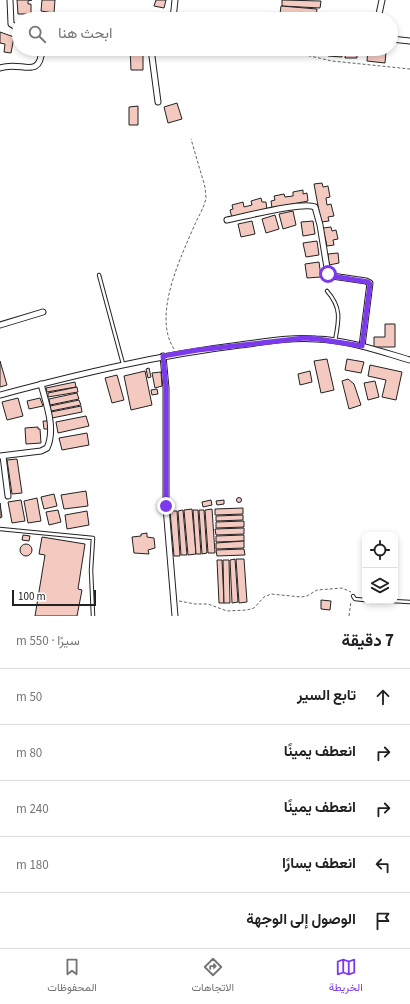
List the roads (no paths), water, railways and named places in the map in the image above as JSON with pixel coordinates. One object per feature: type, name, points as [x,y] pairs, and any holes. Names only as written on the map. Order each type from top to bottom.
[{"type":"street","points":[[10,0],[9,21],[12,25]]},
{"type":"street","points":[[174,12],[175,0]]},
{"type":"street","points":[[379,12],[382,0]]},
{"type":"street","points":[[398,40],[410,41]]},
{"type":"street","points":[[0,68],[9,66],[33,68],[38,66],[42,60],[42,56]]},
{"type":"street","points":[[153,56],[158,102]]},
{"type":"street","points":[[227,220],[289,208],[310,205],[315,207],[320,225],[328,274],[368,282],[370,284],[362,346]]},
{"type":"street","points":[[0,326],[43,312]]},
{"type":"street","points":[[0,395],[123,364],[178,353],[292,339],[318,339],[335,341],[362,346],[410,360]]},
{"type":"street","points":[[163,356],[166,388],[166,506],[175,616]]},
{"type":"street","points":[[8,496],[1,456],[41,451],[47,448],[50,426],[41,384]]},
{"type":"lane","points":[[99,275],[123,364]]},
{"type":"lane","points":[[326,291],[335,301],[338,310],[335,341]]},
{"type":"lane","points":[[0,529],[93,538],[91,570],[93,616]]},
{"type":"lane","points":[[352,596],[355,599],[362,600]]},
{"type":"lane","points":[[398,601],[410,602]]}]
